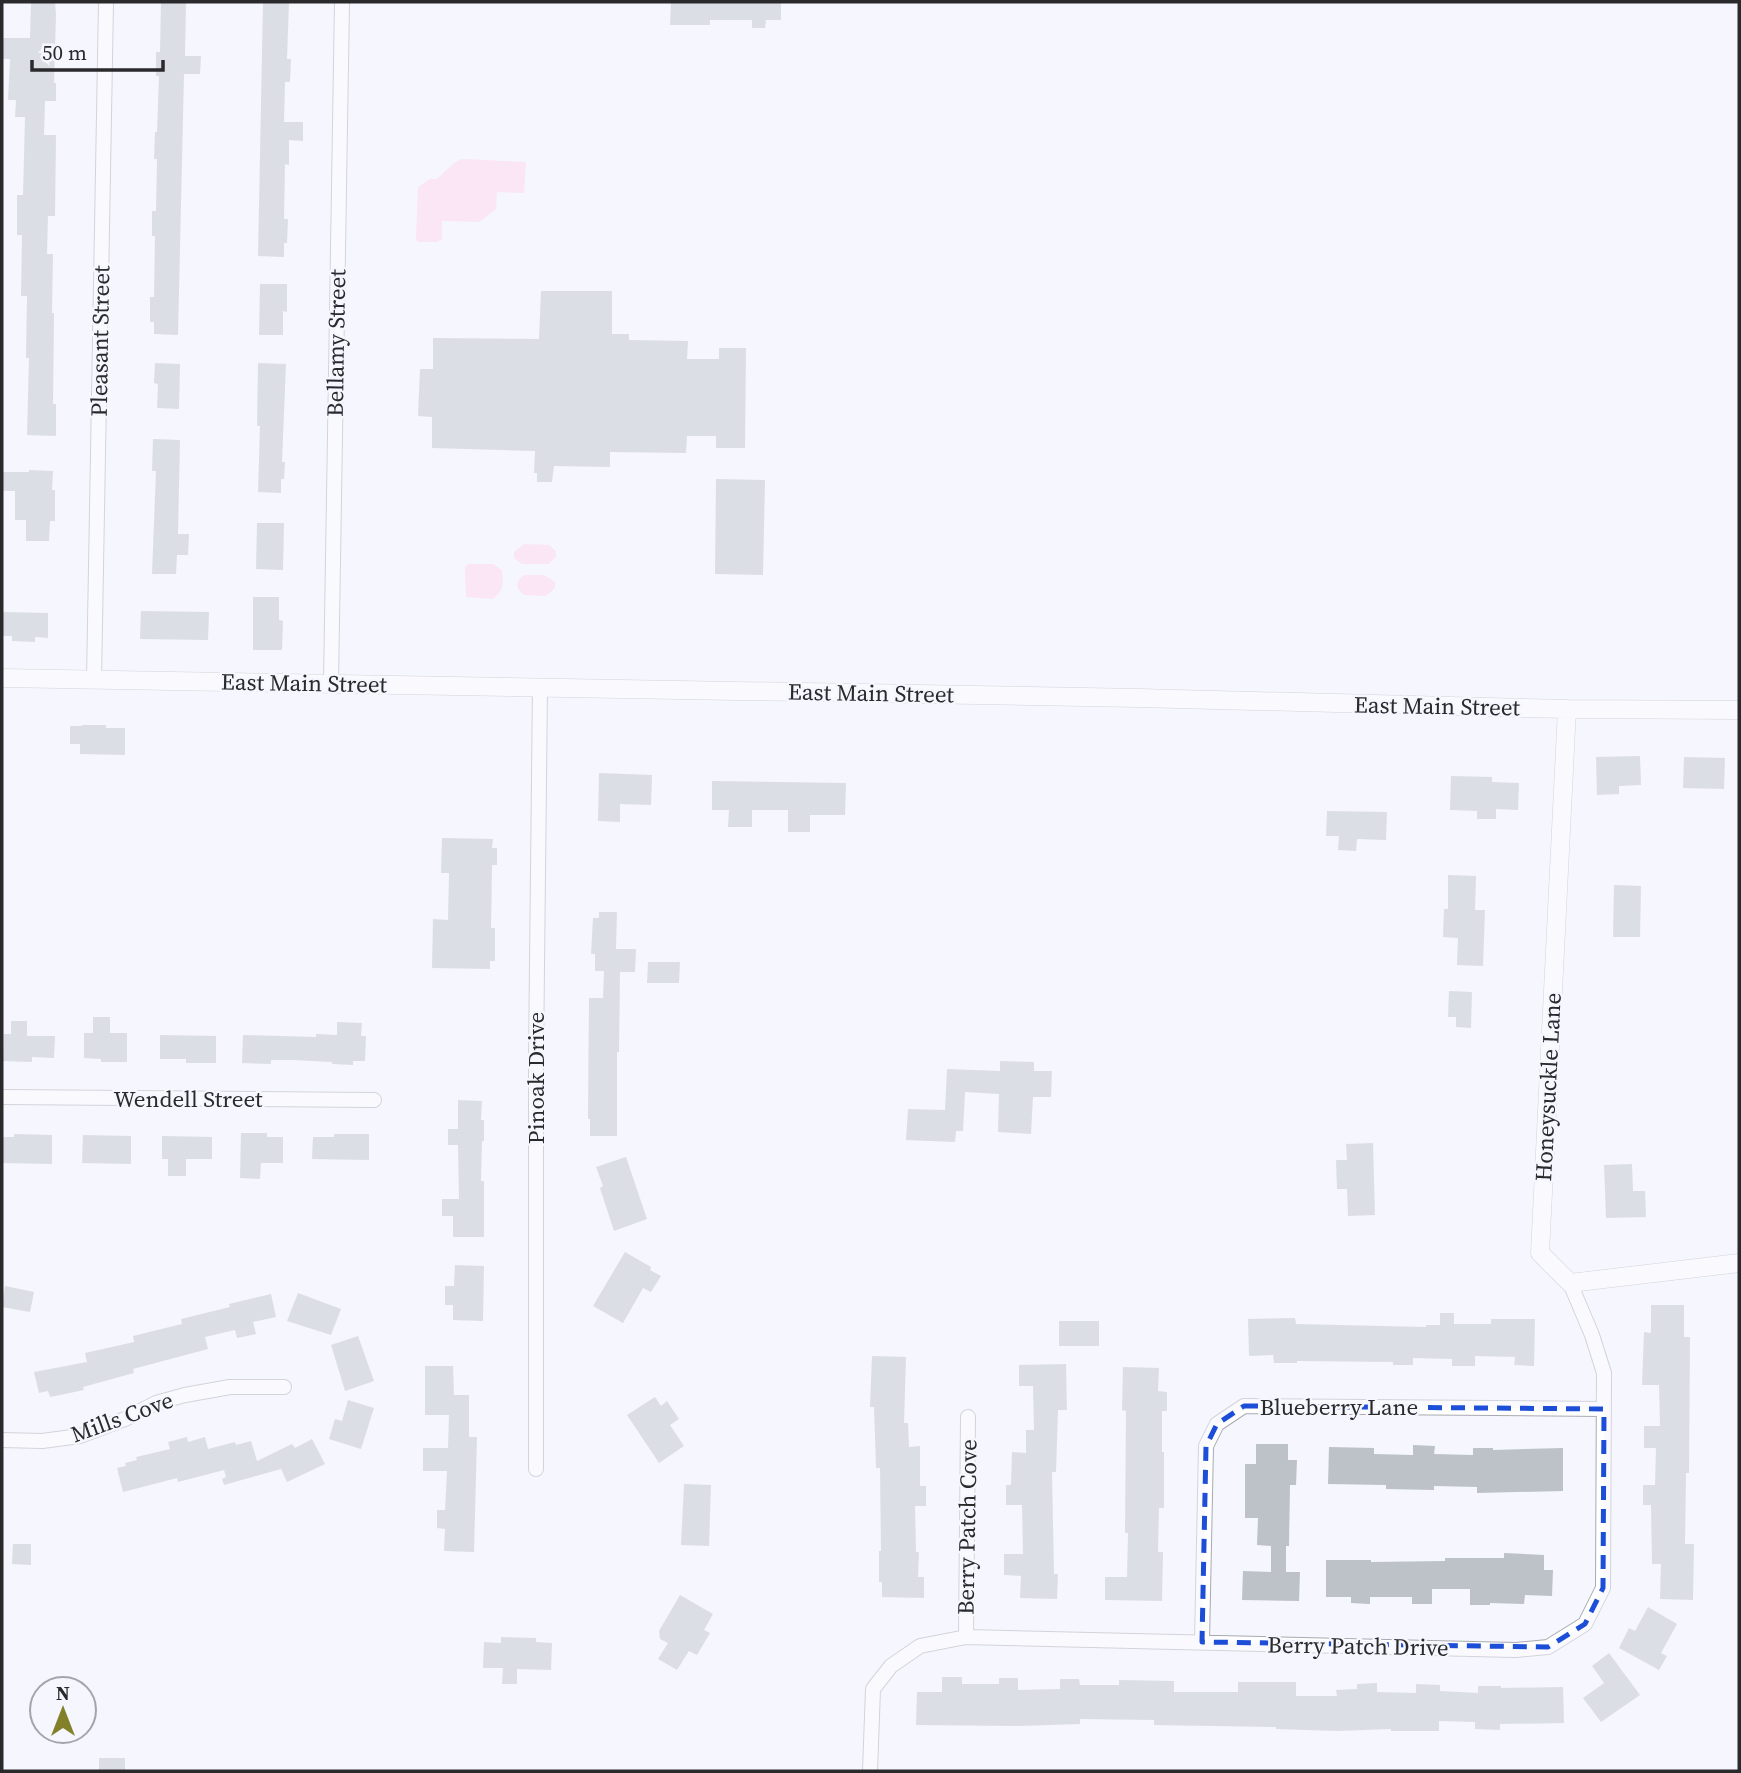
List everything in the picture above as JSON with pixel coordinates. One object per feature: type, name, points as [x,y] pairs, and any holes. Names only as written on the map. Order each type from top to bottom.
[{"type":"street","name":"Pleasant Street","points":[[94,680],[106,2]]},
{"type":"street","name":"Bellamy Street","points":[[331,684],[342,2]]},
{"type":"street","name":"East Main Street","points":[[2,678],[1152,698],[1567,709],[1739,710]]},
{"type":"street","name":"Pinoak Drive","points":[[536,1469],[536,1058],[540,687]]},
{"type":"street","name":"Honeysuckle Lane","points":[[1567,709],[1540,1253],[1570,1283]]},
{"type":"street","name":"Wendell Street","points":[[2,1097],[374,1100]]},
{"type":"street","points":[[1570,1283],[1739,1263]]},
{"type":"street","name":"Berry Patch Drive","points":[[870,1771],[873,1689],[891,1667],[920,1646],[966,1637],[1516,1650],[1548,1647],[1585,1625],[1603,1588],[1604,1373],[1592,1335],[1570,1283]]},
{"type":"street","name":"Mills Cove","points":[[2,1440],[42,1441],[80,1436],[125,1419],[156,1403],[186,1395],[230,1387],[284,1387]]},
{"type":"street","name":"Blueberry Lane","points":[[1202,1642],[1206,1446],[1217,1424],[1244,1406],[1604,1409]]},
{"type":"street","name":"Berry Patch Cove","points":[[966,1637],[968,1417]]},
{"type":"highlighted area","points":[[1244,1406],[1604,1409],[1603,1588],[1585,1624],[1548,1647],[1202,1642],[1206,1446],[1217,1424]]},
{"type":"shaded area","points":[[462,159],[526,162],[524,193],[497,192],[496,209],[480,222],[442,221],[442,239],[437,242],[418,242],[418,187],[430,179],[437,179]]},
{"type":"shaded area","points":[[524,544],[549,545],[556,551],[556,557],[549,564],[522,564],[514,558],[514,552]]},
{"type":"shaded area","points":[[468,564],[493,564],[502,570],[502,586],[493,599],[466,597],[465,567]]},
{"type":"shaded area","points":[[524,575],[544,575],[555,582],[555,588],[546,596],[524,595],[517,585]]},
{"type":"building","points":[[31,2],[55,2],[56,14],[56,101],[45,101],[44,135],[56,135],[55,216],[48,216],[47,254],[53,254],[53,404],[56,404],[56,436],[27,435],[27,296],[21,296],[22,235],[17,235],[17,195],[23,195],[25,117],[15,117],[16,100],[8,100],[10,59],[3,59],[3,38],[30,38]]},
{"type":"building","points":[[161,2],[186,2],[185,56],[201,56],[200,74],[184,74],[178,335],[154,334],[154,322],[150,322],[150,297],[154,297],[155,236],[152,236],[152,211],[156,211],[157,159],[154,159],[159,76],[156,76],[156,52],[160,52]]},
{"type":"building","points":[[263,2],[289,2],[287,59],[291,59],[290,82],[285,82],[284,122],[303,122],[303,141],[289,140],[289,165],[285,164],[284,219],[288,219],[284,257],[258,256]]},
{"type":"building","points":[[671,2],[781,2],[781,20],[766,20],[765,28],[752,28],[752,20],[710,20],[710,25],[670,25]]},
{"type":"building","points":[[260,284],[287,284],[287,312],[283,311],[283,335],[259,335]]},
{"type":"building","points":[[541,291],[612,291],[612,334],[629,334],[629,340],[688,341],[687,359],[719,359],[719,348],[746,348],[745,448],[716,448],[716,436],[687,436],[686,453],[610,452],[610,467],[554,466],[552,482],[537,482],[537,473],[534,473],[535,451],[432,448],[432,417],[418,416],[420,369],[433,369],[433,338],[539,339]]},
{"type":"building","points":[[155,363],[180,364],[179,409],[157,408]]},
{"type":"building","points":[[258,363],[286,364],[282,462],[285,462],[281,493],[258,492]]},
{"type":"building","points":[[153,439],[180,440],[178,534],[189,534],[188,555],[177,555],[176,574],[152,574],[156,471],[152,471]]},
{"type":"building","points":[[53,471],[55,521],[50,521],[49,541],[26,541],[26,520],[15,520],[15,491],[2,491],[2,472]]},
{"type":"building","points":[[716,479],[765,480],[763,575],[715,574]]},
{"type":"building","points":[[257,523],[284,523],[283,570],[256,569]]},
{"type":"building","points":[[253,597],[279,597],[279,620],[283,621],[282,650],[253,650]]},
{"type":"building","points":[[141,611],[209,612],[208,640],[140,639]]},
{"type":"building","points":[[2,612],[48,613],[48,638],[35,637],[35,642],[12,641],[12,636],[2,636]]},
{"type":"building","points":[[70,726],[125,728],[125,755],[80,754],[80,744],[70,744]]},
{"type":"building","points":[[1640,756],[1641,785],[1619,786],[1619,794],[1597,795],[1596,757]]},
{"type":"building","points":[[1684,757],[1725,758],[1724,789],[1683,788]]},
{"type":"building","points":[[599,773],[652,775],[651,805],[620,804],[620,822],[598,821]]},
{"type":"building","points":[[1451,776],[1492,777],[1492,782],[1519,783],[1518,810],[1496,809],[1496,819],[1477,819],[1477,811],[1450,810]]},
{"type":"building","points":[[712,781],[846,783],[845,815],[810,815],[810,832],[788,832],[788,810],[752,810],[752,827],[728,827],[729,810],[712,810]]},
{"type":"building","points":[[1327,811],[1387,812],[1386,840],[1357,839],[1356,851],[1338,850],[1339,836],[1326,836]]},
{"type":"building","points":[[442,838],[493,839],[492,848],[497,848],[497,865],[492,865],[491,928],[495,928],[495,961],[490,961],[490,969],[432,968],[433,919],[448,920],[449,873],[441,873]]},
{"type":"building","points":[[1448,875],[1476,876],[1475,910],[1485,910],[1483,966],[1457,965],[1458,938],[1443,937],[1444,909],[1448,909]]},
{"type":"building","points":[[1614,885],[1641,886],[1640,937],[1613,937]]},
{"type":"building","points":[[599,912],[617,912],[616,949],[636,949],[635,972],[620,972],[617,1136],[590,1136],[588,1119],[589,998],[603,998],[604,971],[595,971],[595,954],[591,954],[593,918],[599,918]]},
{"type":"building","points":[[648,962],[680,962],[679,983],[647,983]]},
{"type":"building","points":[[1449,991],[1472,992],[1471,1028],[1456,1027],[1456,1017],[1448,1017]]},
{"type":"building","points":[[93,1017],[110,1017],[110,1033],[127,1033],[127,1062],[101,1062],[101,1059],[84,1058],[84,1033],[93,1033]]},
{"type":"building","points":[[11,1021],[27,1021],[27,1036],[55,1036],[54,1058],[32,1057],[32,1062],[3,1061],[4,1034],[11,1034]]},
{"type":"building","points":[[337,1022],[362,1023],[361,1036],[366,1036],[365,1061],[353,1061],[353,1065],[293,1060],[271,1060],[271,1064],[242,1063],[243,1035],[337,1035]]},
{"type":"building","points":[[160,1035],[216,1036],[216,1063],[186,1063],[186,1059],[160,1059]]},
{"type":"building","points":[[1000,1061],[1034,1062],[1034,1071],[1052,1071],[1051,1097],[1033,1097],[1031,1134],[998,1132],[999,1094],[965,1092],[963,1131],[956,1131],[955,1142],[906,1140],[908,1109],[945,1110],[947,1069],[1000,1071]]},
{"type":"building","points":[[458,1100],[482,1101],[484,1141],[481,1181],[484,1181],[484,1237],[453,1237],[453,1216],[442,1216],[442,1199],[459,1199],[458,1145],[448,1145],[448,1129],[458,1129]]},
{"type":"building","points":[[241,1133],[267,1133],[267,1137],[283,1137],[283,1163],[261,1163],[260,1179],[240,1178]]},
{"type":"building","points":[[14,1134],[52,1135],[52,1164],[2,1163],[2,1137],[14,1137]]},
{"type":"building","points":[[334,1134],[369,1134],[369,1160],[312,1159],[313,1137],[334,1137]]},
{"type":"building","points":[[83,1135],[131,1136],[131,1164],[82,1163]]},
{"type":"building","points":[[162,1136],[212,1137],[212,1159],[186,1159],[186,1176],[168,1176],[168,1159],[162,1159]]},
{"type":"building","points":[[1373,1143],[1375,1215],[1348,1216],[1347,1189],[1337,1189],[1336,1160],[1347,1160],[1346,1144]]},
{"type":"building","points":[[626,1157],[647,1219],[614,1231],[596,1167]]},
{"type":"building","points":[[1632,1164],[1633,1191],[1645,1191],[1646,1217],[1606,1218],[1604,1165]]},
{"type":"building","points":[[625,1252],[661,1276],[651,1292],[643,1288],[623,1323],[593,1306]]},
{"type":"building","points":[[455,1265],[484,1266],[483,1321],[453,1320],[453,1305],[445,1305],[445,1286],[454,1286]]},
{"type":"building","points":[[5,1286],[34,1292],[30,1312],[2,1307]]},
{"type":"building","points":[[298,1293],[341,1309],[331,1335],[287,1321]]},
{"type":"building","points":[[271,1294],[276,1317],[253,1322],[256,1334],[237,1338],[235,1330],[205,1337],[208,1349],[133,1369],[134,1373],[83,1387],[84,1390],[50,1397],[48,1391],[39,1393],[34,1372],[87,1362],[85,1353],[134,1342],[133,1336],[182,1324],[181,1319]]},
{"type":"building","points":[[1651,1305],[1684,1305],[1684,1337],[1690,1337],[1689,1473],[1686,1473],[1685,1544],[1694,1544],[1693,1600],[1660,1599],[1661,1564],[1652,1564],[1651,1505],[1643,1505],[1643,1485],[1655,1485],[1656,1448],[1644,1448],[1644,1426],[1660,1426],[1659,1385],[1642,1385],[1644,1332],[1651,1333]]},
{"type":"building","points":[[1440,1313],[1454,1313],[1454,1324],[1491,1324],[1491,1319],[1535,1319],[1534,1366],[1514,1365],[1515,1357],[1475,1356],[1475,1366],[1452,1366],[1452,1359],[1413,1358],[1413,1365],[1393,1365],[1393,1362],[1274,1363],[1273,1355],[1249,1356],[1248,1319],[1295,1318],[1296,1324],[1426,1327],[1440,1325]]},
{"type":"building","points":[[1059,1321],[1099,1321],[1099,1346],[1059,1346]]},
{"type":"building","points":[[358,1336],[374,1381],[345,1391],[331,1345]]},
{"type":"building","points":[[872,1356],[906,1357],[904,1423],[908,1423],[909,1447],[920,1446],[920,1486],[926,1486],[926,1506],[915,1506],[918,1577],[924,1577],[924,1598],[882,1597],[882,1582],[879,1582],[880,1468],[876,1468],[874,1407],[870,1407]]},
{"type":"building","points":[[1066,1364],[1067,1410],[1058,1410],[1056,1472],[1052,1472],[1057,1599],[1020,1598],[1021,1576],[1004,1575],[1004,1554],[1023,1554],[1022,1505],[1006,1505],[1006,1485],[1011,1485],[1012,1452],[1026,1453],[1026,1430],[1034,1430],[1033,1386],[1019,1386],[1019,1365]]},
{"type":"building","points":[[425,1366],[453,1366],[454,1395],[469,1395],[469,1437],[477,1437],[474,1552],[444,1551],[445,1529],[437,1528],[437,1510],[445,1510],[447,1471],[423,1471],[423,1448],[448,1448],[449,1415],[425,1415]]},
{"type":"building","points":[[1123,1367],[1159,1368],[1158,1391],[1167,1392],[1167,1411],[1162,1411],[1164,1508],[1159,1508],[1158,1552],[1163,1552],[1162,1601],[1105,1600],[1105,1577],[1127,1577],[1126,1411],[1122,1410]]},
{"type":"building","points":[[655,1397],[661,1406],[667,1401],[679,1419],[670,1425],[684,1446],[659,1463],[627,1415]]},
{"type":"building","points":[[348,1400],[374,1408],[361,1449],[329,1439],[335,1419],[342,1421]]},
{"type":"building","points":[[187,1437],[188,1442],[205,1437],[208,1449],[251,1441],[257,1461],[292,1444],[295,1448],[312,1439],[325,1464],[287,1482],[281,1469],[224,1485],[224,1470],[178,1482],[177,1478],[123,1492],[117,1468],[137,1460],[136,1457],[170,1449],[168,1442]]},
{"type":"building","points":[[1256,1444],[1288,1444],[1288,1460],[1297,1460],[1296,1485],[1290,1485],[1286,1572],[1300,1572],[1299,1601],[1242,1600],[1243,1571],[1271,1572],[1271,1546],[1257,1545],[1258,1518],[1245,1518],[1245,1464],[1256,1464]]},
{"type":"building","points":[[1413,1445],[1435,1446],[1434,1454],[1473,1455],[1473,1448],[1563,1448],[1563,1491],[1477,1493],[1477,1487],[1434,1486],[1434,1490],[1386,1489],[1386,1485],[1328,1484],[1329,1447],[1374,1448],[1374,1454],[1413,1455]]},
{"type":"building","points":[[684,1484],[711,1485],[709,1546],[681,1545]]},
{"type":"building","points":[[13,1544],[31,1544],[31,1565],[12,1564]]},
{"type":"building","points":[[1504,1553],[1544,1555],[1544,1570],[1553,1570],[1552,1596],[1525,1595],[1524,1604],[1490,1605],[1470,1605],[1470,1589],[1432,1589],[1432,1604],[1412,1604],[1412,1597],[1370,1597],[1370,1604],[1351,1603],[1351,1597],[1326,1597],[1326,1560],[1445,1561],[1445,1558],[1504,1558]]},
{"type":"building","points":[[680,1595],[713,1614],[704,1630],[710,1633],[697,1655],[689,1651],[677,1670],[658,1659],[668,1643],[660,1639],[659,1631]]},
{"type":"building","points":[[1648,1607],[1677,1624],[1661,1653],[1667,1656],[1659,1670],[1619,1648],[1629,1628],[1635,1631]]},
{"type":"building","points":[[501,1637],[536,1638],[536,1642],[552,1643],[551,1670],[517,1669],[517,1684],[502,1684],[503,1668],[483,1668],[484,1642],[501,1643]]},
{"type":"building","points":[[1609,1653],[1640,1695],[1601,1722],[1583,1698],[1604,1683],[1592,1666]]},
{"type":"building","points":[[942,1677],[962,1677],[962,1684],[999,1684],[999,1678],[1018,1678],[1018,1690],[1060,1689],[1060,1679],[1079,1679],[1080,1685],[1119,1685],[1119,1680],[1174,1681],[1174,1692],[1238,1692],[1238,1682],[1296,1682],[1296,1696],[1337,1696],[1336,1690],[1357,1689],[1357,1684],[1377,1683],[1377,1692],[1416,1693],[1416,1684],[1440,1685],[1440,1691],[1478,1693],[1478,1686],[1563,1687],[1564,1723],[1500,1724],[1500,1730],[1475,1729],[1475,1722],[1439,1721],[1439,1731],[1337,1731],[1154,1725],[1154,1720],[1080,1719],[1080,1724],[916,1725],[917,1692],[942,1692]]},
{"type":"building","points":[[99,1758],[125,1758],[125,1771],[99,1771]]}]
